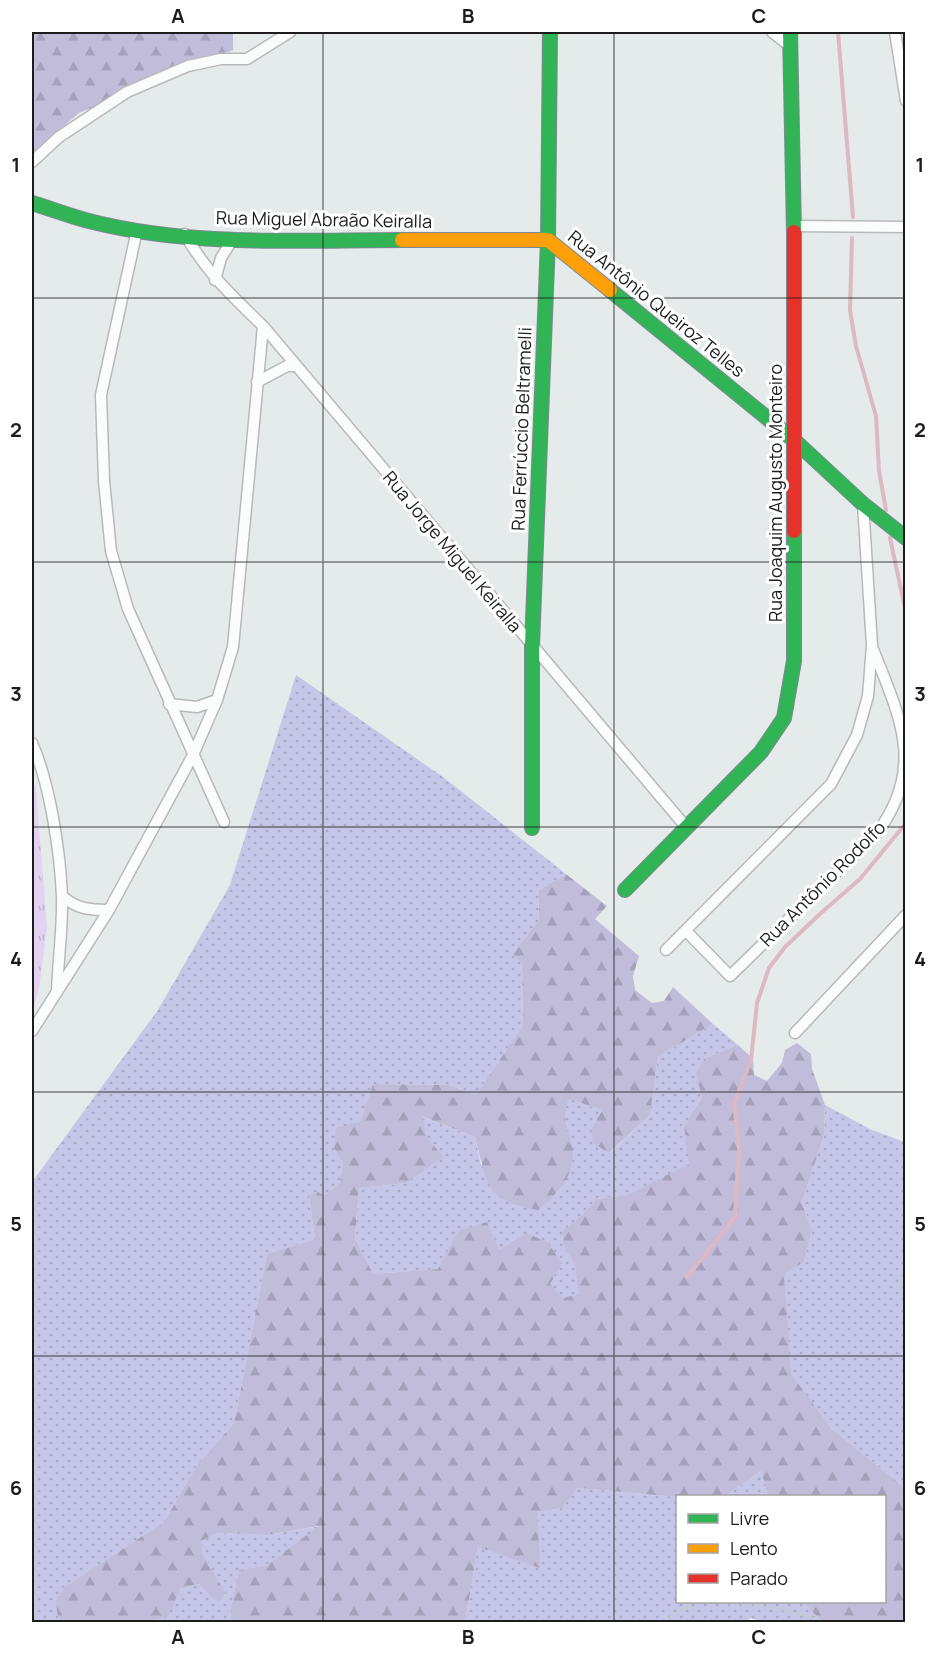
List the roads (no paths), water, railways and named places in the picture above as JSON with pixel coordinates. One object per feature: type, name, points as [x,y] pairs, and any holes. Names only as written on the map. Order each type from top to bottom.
[{"type":"street","points":[[32,162],[59,137],[127,92],[188,66],[221,59],[247,59],[290,32]]},
{"type":"street","name":"Rua Ferrúccio Beltramelli","points":[[532,828],[532,646],[548,240],[550,32]]},
{"type":"street","points":[[772,32],[790,46]]},
{"type":"street","name":"Rua Joaquim Augusto Monteiro","points":[[625,890],[761,752],[784,718],[794,661],[794,226],[790,32]]},
{"type":"street","points":[[895,32],[906,101]]},
{"type":"street","name":"Rua Miguel Abraão Keiralla","points":[[32,203],[93,222],[137,230],[232,240],[548,240]]},
{"type":"street","points":[[794,226],[906,227]]},
{"type":"street","points":[[137,230],[101,394],[104,481],[111,551],[128,609],[224,822]]},
{"type":"street","name":"Rua Jorge Miguel Keiralla","points":[[185,234],[199,260],[215,280],[263,326],[686,827]]},
{"type":"street","points":[[215,280],[221,258],[232,240]]},
{"type":"street","name":"Rua Antônio Queiroz Telles","points":[[548,240],[794,440],[863,504],[906,538]]},
{"type":"street","points":[[32,1031],[109,910],[193,755],[217,700],[233,647],[263,326]]},
{"type":"street","points":[[257,382],[287,366],[296,366]]},
{"type":"street","points":[[666,950],[831,784],[857,735],[868,696],[872,645],[863,504]]},
{"type":"street","name":"Rua Antônio Rodolfo","points":[[686,931],[730,976],[877,833],[893,812],[905,777],[905,755],[898,711],[872,645]]},
{"type":"street","points":[[169,704],[197,706],[217,700]]},
{"type":"street","points":[[32,743],[41,763],[51,813],[62,896],[57,995]]},
{"type":"street","points":[[62,896],[74,906],[90,910],[109,910]]},
{"type":"street","points":[[795,1033],[906,915]]},
{"type":"waterway","points":[[838,32],[853,217]]},
{"type":"waterway","points":[[852,238],[850,310],[856,346],[876,416],[879,471],[886,510]]},
{"type":"waterway","points":[[890,538],[906,613]]},
{"type":"waterway","points":[[687,1277],[735,1217],[739,1148],[734,1103],[751,1060],[757,1003],[769,968],[785,947],[860,879],[906,823]]}]
